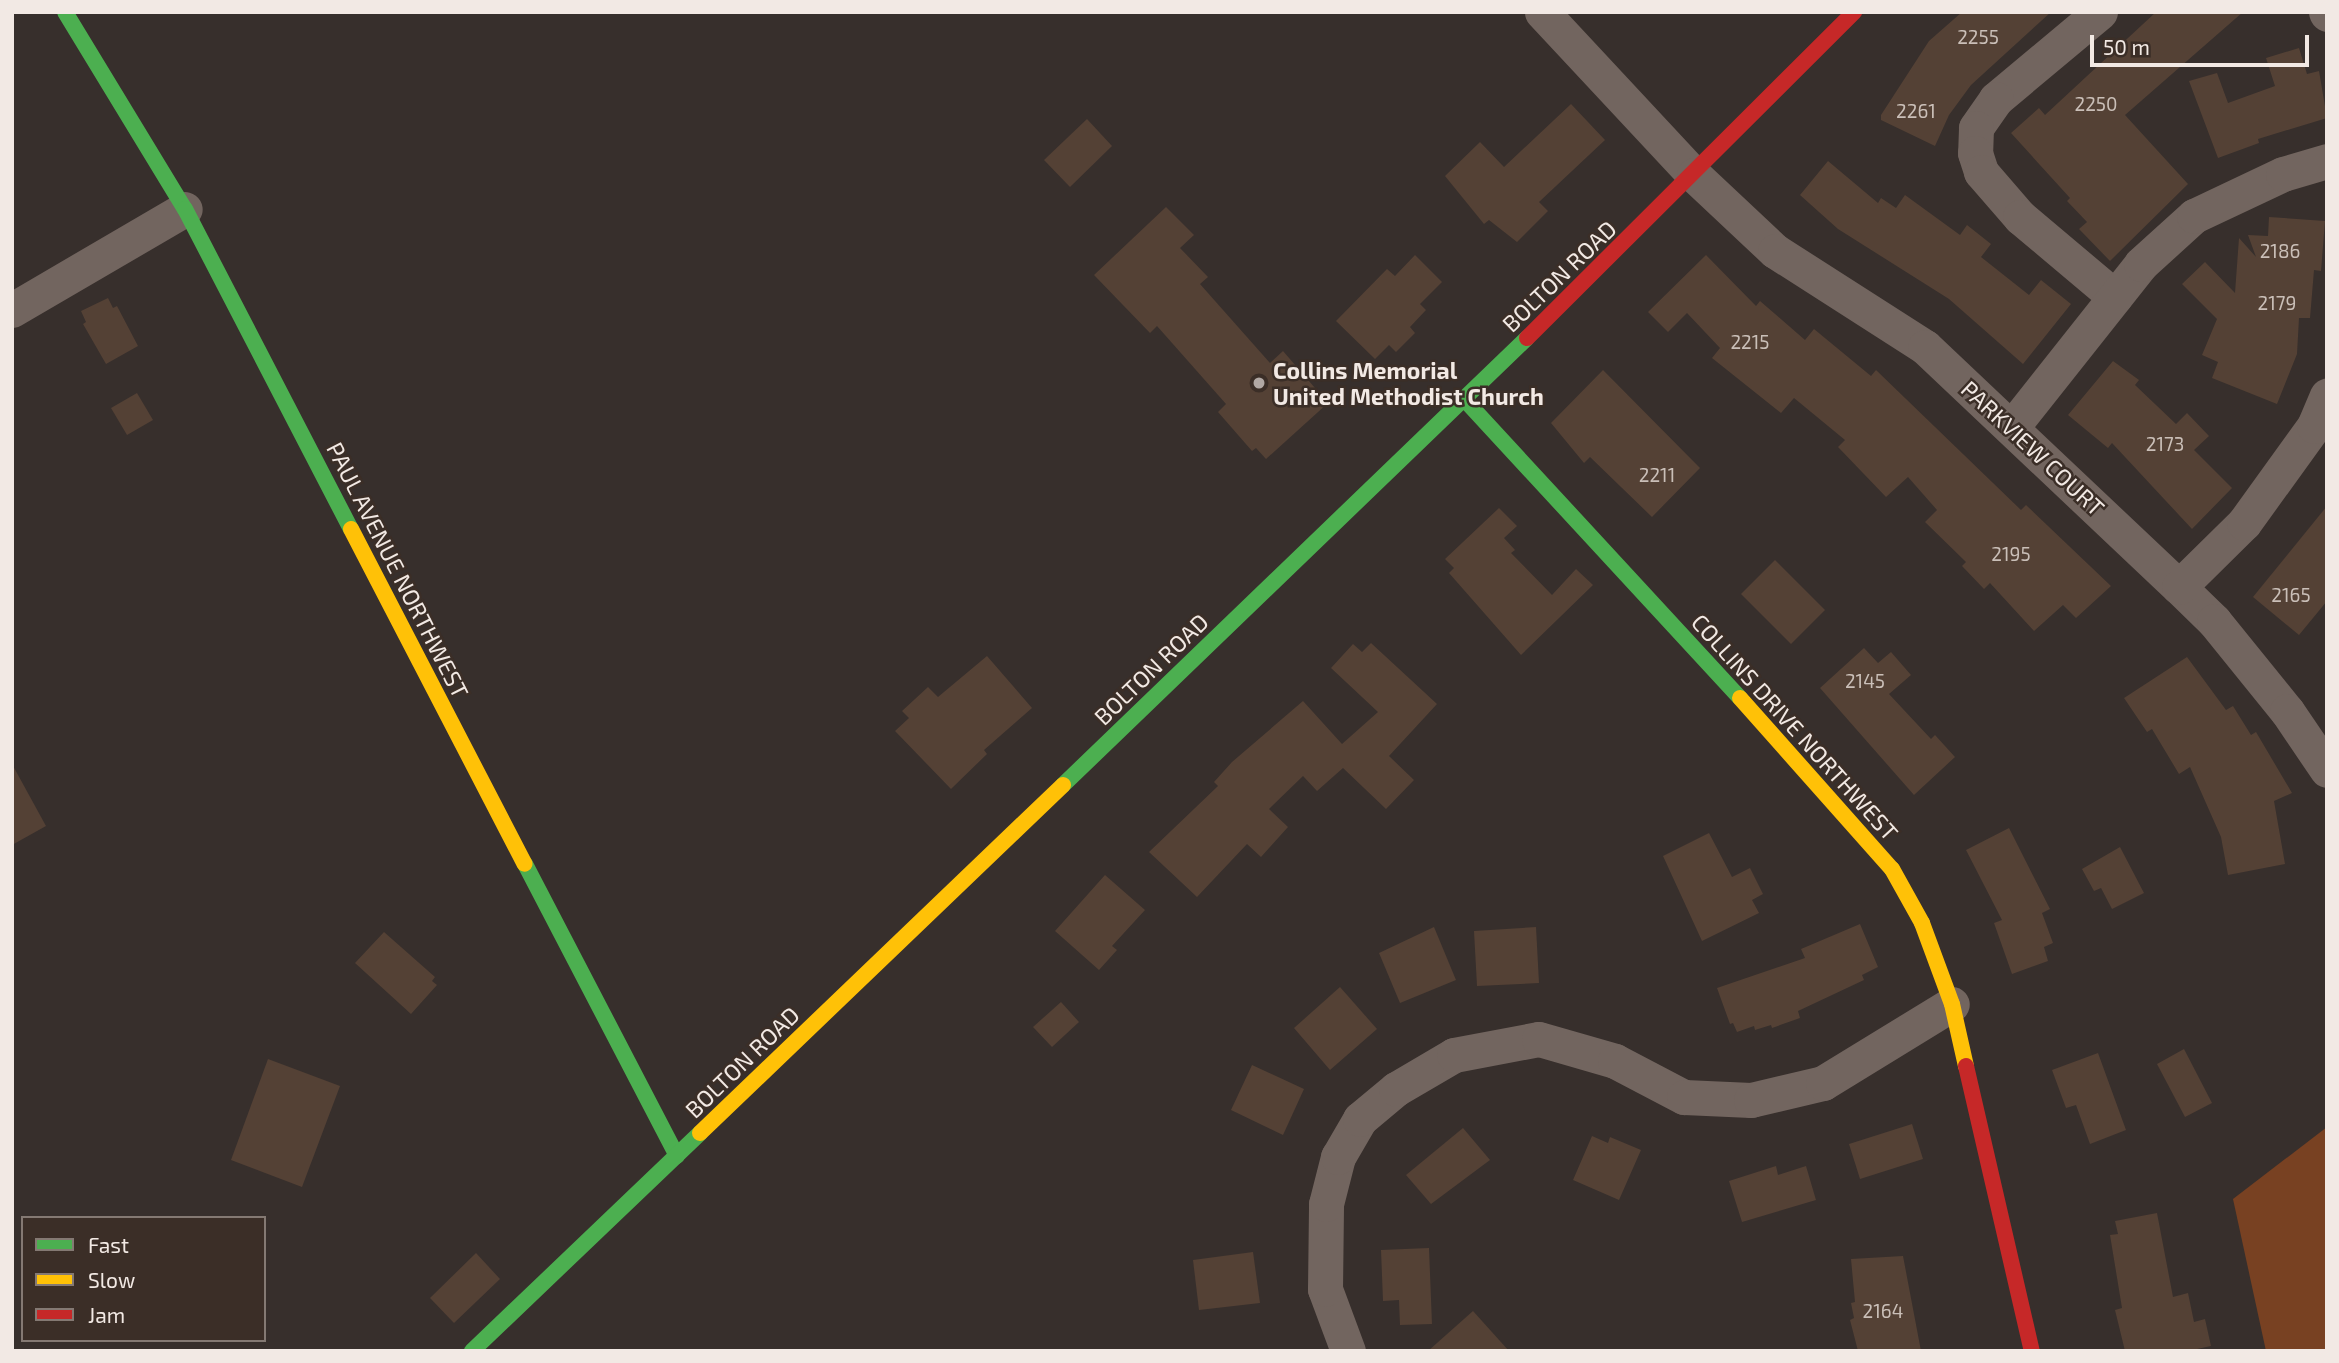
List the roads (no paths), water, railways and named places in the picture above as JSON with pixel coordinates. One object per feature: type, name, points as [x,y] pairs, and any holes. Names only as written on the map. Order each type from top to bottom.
[{"type":"street","name":"PAUL AVENUE NORTHWEST","points":[[65,12],[185,209],[677,1156]]},
{"type":"street","name":"PARKVIEW COURT","points":[[1542,12],[1694,175],[1775,251],[1925,347],[2179,587],[2214,621],[2287,711],[2327,770]]},
{"type":"street","name":"BOLTON ROAD","points":[[472,1351],[1465,400],[1694,175],[1854,12]]},
{"type":"street","points":[[2100,12],[1996,99],[1976,128],[1975,153],[1981,172],[2020,217],[2115,297]]},
{"type":"street","points":[[2012,427],[2141,264],[2194,216],[2283,174],[2327,162]]},
{"type":"street","points":[[12,310],[185,209]]},
{"type":"street","points":[[2179,587],[2244,523],[2314,426],[2327,396]]},
{"type":"street","name":"COLLINS DRIVE NORTHWEST","points":[[1465,400],[1853,820],[1892,869],[1922,923],[1952,1004],[2032,1351]]},
{"type":"street","points":[[1348,1351],[1325,1289],[1326,1204],[1338,1157],[1360,1119],[1396,1089],[1454,1055],[1539,1039],[1615,1061],[1684,1097],[1751,1100],[1823,1083],[1952,1004]]},
{"type":"place","name":"Collins Memorial United Methodist Church","points":[[1259,383]]}]
